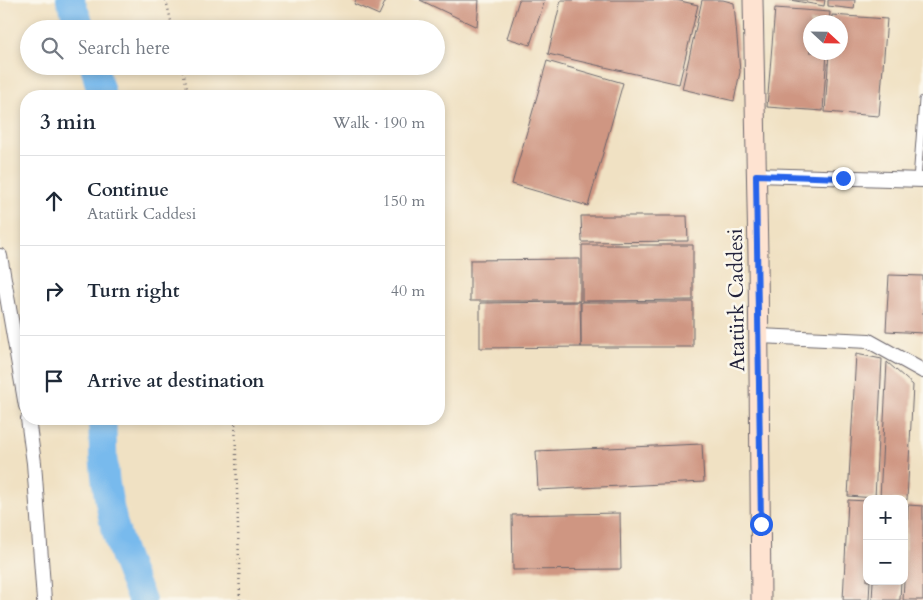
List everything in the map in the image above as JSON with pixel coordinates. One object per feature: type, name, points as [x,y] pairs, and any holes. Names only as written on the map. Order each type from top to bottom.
[{"type":"street","name":"Atatürk Caddesi","points":[[753,0],[762,600]]},
{"type":"street","points":[[756,175],[920,180]]},
{"type":"street","points":[[0,256],[20,371]]},
{"type":"street","points":[[759,336],[869,341],[923,371]]},
{"type":"street","points":[[29,425],[34,463],[44,600]]},
{"type":"lane","points":[[920,180],[923,100]]},
{"type":"path","points":[[166,0],[171,20]]},
{"type":"path","points":[[184,75],[188,90]]},
{"type":"path","points":[[235,425],[240,600]]},
{"type":"building","points":[[356,0],[386,0],[379,15],[354,4]]},
{"type":"building","points":[[420,0],[479,0],[477,27]]},
{"type":"building","points":[[519,0],[545,0],[530,45],[507,38]]},
{"type":"building","points":[[561,0],[676,0],[698,5],[679,84],[548,54]]},
{"type":"building","points":[[702,0],[723,0],[734,3],[740,72],[734,101],[682,89]]},
{"type":"building","points":[[790,0],[825,0],[824,6]]},
{"type":"building","points":[[828,0],[855,0],[854,9],[828,6]]},
{"type":"building","points":[[775,8],[830,12],[830,15],[803,15],[803,60],[826,60],[823,111],[767,107]]},
{"type":"building","points":[[848,16],[887,19],[879,116],[825,112],[828,60],[848,60]]},
{"type":"building","points":[[547,61],[623,83],[588,206],[512,184]]},
{"type":"building","points":[[581,216],[687,216],[688,241],[582,242]]},
{"type":"building","points":[[582,245],[693,245],[693,300],[582,301]]},
{"type":"building","points":[[580,259],[580,301],[470,301],[470,260]]},
{"type":"building","points":[[889,275],[923,276],[923,333],[886,331]]},
{"type":"building","points":[[580,302],[581,347],[480,348],[480,303]]},
{"type":"building","points":[[581,302],[693,302],[693,347],[581,347]]},
{"type":"building","points":[[856,354],[882,359],[875,495],[863,495],[863,497],[848,496]]},
{"type":"building","points":[[887,362],[913,385],[907,495],[880,495]]},
{"type":"building","points":[[702,444],[704,482],[538,490],[536,451]]},
{"type":"building","points":[[848,500],[863,501],[863,585],[870,585],[869,600],[843,600]]},
{"type":"building","points":[[908,505],[923,506],[923,600],[903,600],[904,585],[908,585]]},
{"type":"building","points":[[620,513],[621,569],[513,570],[512,515]]},
{"type":"building","points":[[873,585],[901,585],[900,600],[872,600]]},
{"type":"waterway","points":[[70,0],[78,20]]},
{"type":"waterway","points":[[96,75],[100,90]]},
{"type":"waterway","points":[[103,425],[104,466],[111,512],[124,557],[142,600]]},
{"type":"route","points":[[761,524],[756,175],[843,178]]}]
